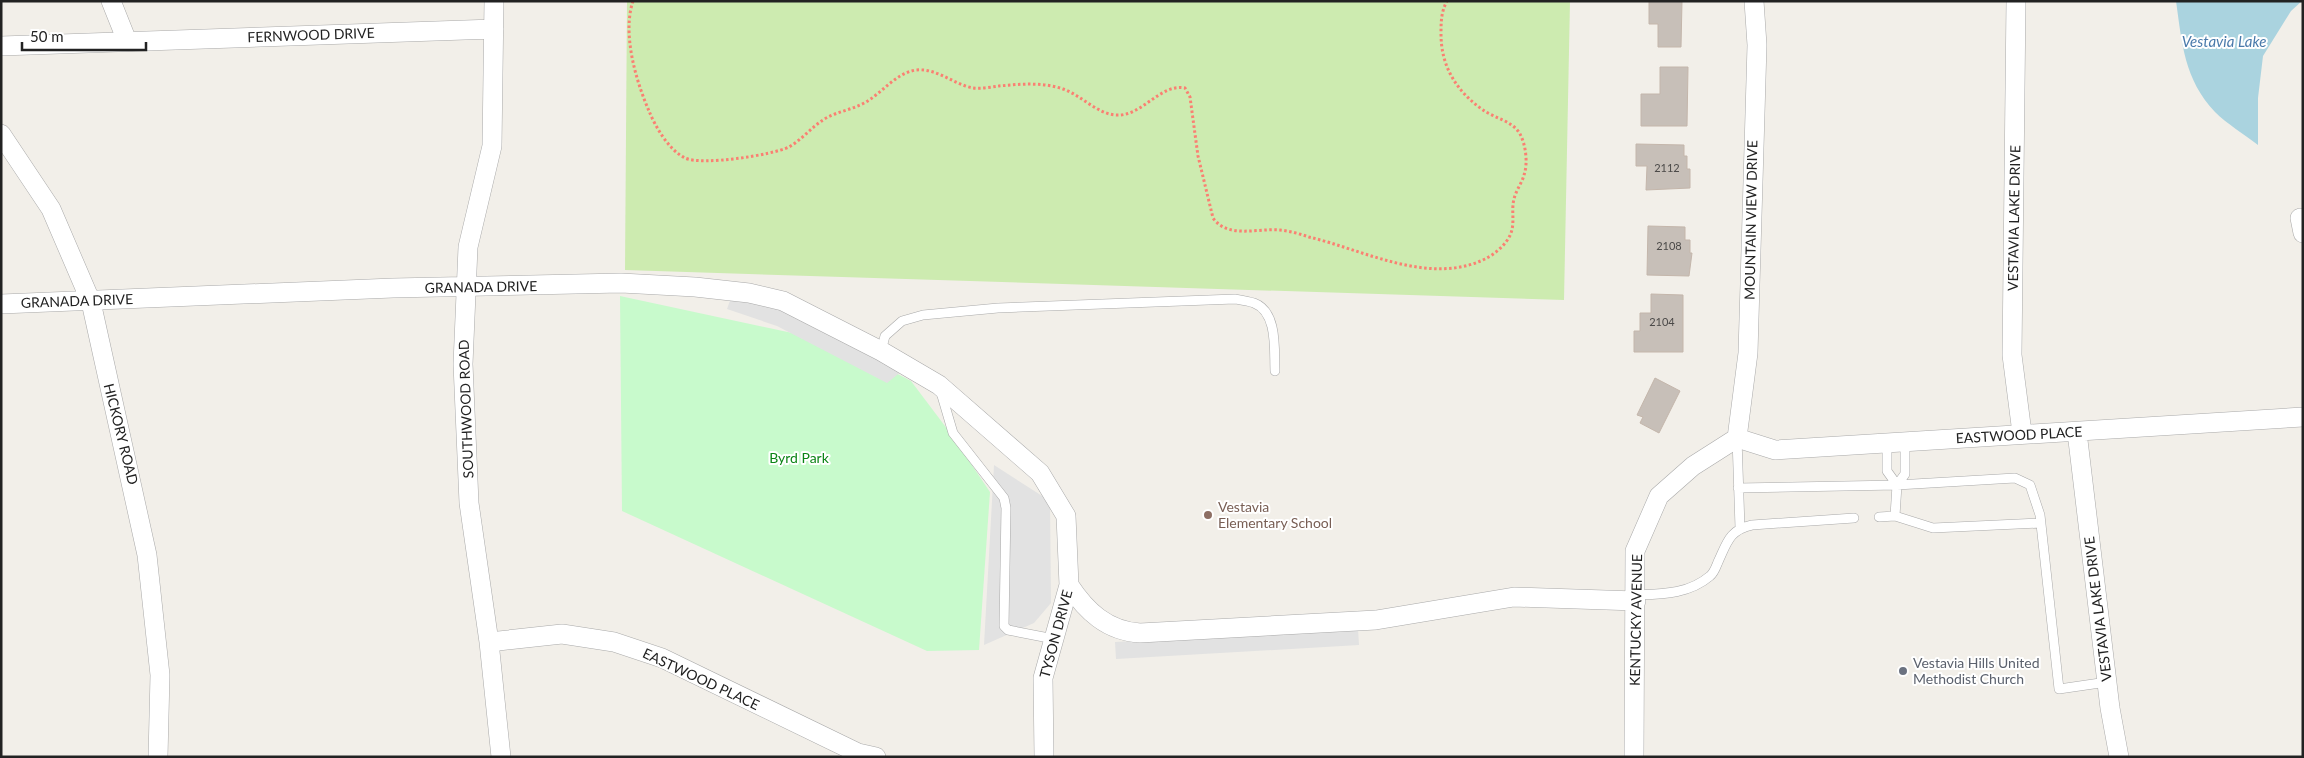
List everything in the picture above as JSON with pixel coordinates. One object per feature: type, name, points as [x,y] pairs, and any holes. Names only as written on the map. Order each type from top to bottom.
[{"type":"street","points":[[111,1],[127,41]]},
{"type":"street","points":[[126,1],[127,41]]},
{"type":"street","name":"SOUTHWOOD ROAD","points":[[494,1],[492,146],[468,247],[463,364],[469,503],[489,642],[501,757]]},
{"type":"street","name":"MOUNTAIN VIEW DRIVE","points":[[1737,438],[1748,353],[1757,45],[1754,1]]},
{"type":"street","name":"VESTAVIA LAKE DRIVE","points":[[2016,1],[2012,354],[2022,433]]},
{"type":"street","name":"FERNWOOD DRIVE","points":[[1,46],[494,28]]},
{"type":"street","name":"HICKORY ROAD","points":[[1,134],[51,209],[91,302],[147,555],[160,675],[158,757]]},
{"type":"street","name":"GRANADA DRIVE","points":[[1,304],[91,302],[393,288],[466,288],[621,283],[695,287],[749,293],[783,301],[881,351],[939,386]]},
{"type":"street","name":"TYSON DRIVE","points":[[939,386],[1040,473],[1066,516],[1069,585],[1043,678],[1044,757]]},
{"type":"street","name":"EASTWOOD PLACE","points":[[1737,438],[1776,450],[2022,433],[2077,432],[2303,417]]},
{"type":"street","name":"VESTAVIA LAKE DRIVE","points":[[2077,432],[2107,682],[2119,757]]},
{"type":"street","name":"KENTUCKY AVENUE","points":[[1634,757],[1635,551],[1659,496],[1693,466],[1737,438]]},
{"type":"street","points":[[1069,585],[1086,608],[1105,623],[1117,629],[1140,632],[1376,620],[1514,597],[1636,598]]},
{"type":"street","name":"EASTWOOD PLACE","points":[[489,642],[562,634],[614,642],[662,658],[858,753],[876,757]]},
{"type":"street","points":[[1628,757],[1634,757]]},
{"type":"lane","points":[[881,351],[885,336],[902,321],[923,315],[998,308],[1235,299],[1256,303],[1269,316],[1274,336],[1275,371]]},
{"type":"lane","points":[[939,386],[941,400],[953,433],[1004,498],[1006,508],[1004,626],[1008,630],[1054,639]]},
{"type":"lane","points":[[1737,438],[1740,528]]},
{"type":"lane","points":[[1896,443],[1887,471],[1897,486]]},
{"type":"lane","points":[[1896,443],[1905,474],[1897,486],[1896,516]]},
{"type":"lane","points":[[1738,488],[1897,486],[2015,478],[2030,485],[2041,523],[2059,688],[2107,682]]},
{"type":"lane","points":[[1879,517],[1896,516],[1933,528],[2041,523]]},
{"type":"lane","points":[[1636,598],[1671,594],[1695,586],[1712,574],[1731,535],[1740,528],[1752,525],[1854,518]]},
{"type":"lane","points":[[1634,757],[1642,757]]},
{"type":"path","points":[[633,1],[630,25],[637,82],[652,119],[666,140],[678,153],[687,159],[697,161],[759,157],[777,152],[791,146],[813,126],[829,116],[857,107],[899,77],[914,71],[927,70],[975,88],[1046,84],[1078,94],[1108,114],[1118,116],[1140,108],[1171,89],[1179,87],[1185,88],[1190,97],[1200,163],[1213,218],[1219,226],[1231,231],[1280,230],[1335,243],[1393,262],[1436,269],[1474,264],[1491,256],[1503,246],[1511,234],[1514,198],[1524,175],[1526,157],[1520,133],[1508,123],[1481,109],[1458,87],[1450,76],[1442,56],[1441,40],[1441,20],[1448,1]]},
{"type":"green space","points":[[627,1],[1570,1],[1564,300],[625,270]]},
{"type":"green space","name":"Byrd Park","points":[[620,296],[839,343],[911,381],[951,434],[990,492],[979,650],[927,651],[622,511]]},
{"type":"shaded area","points":[[732,295],[764,301],[902,371],[887,383],[777,326],[727,309]]},
{"type":"shaded area","points":[[994,465],[1050,501],[1051,603],[1034,623],[984,645]]},
{"type":"shaded area","points":[[1358,628],[1359,645],[1116,659],[1115,642]]},
{"type":"water","name":"Vestavia Lake","points":[[2176,1],[2302,1],[2291,11],[2263,56],[2258,98],[2258,145],[2215,112],[2197,87],[2186,60]]},
{"type":"building","points":[[1649,1],[1682,1],[1681,47],[1658,47],[1658,24],[1649,24]]},
{"type":"building","points":[[1660,67],[1688,67],[1687,126],[1641,126],[1641,94],[1660,94]]},
{"type":"building","points":[[1636,144],[1684,145],[1684,156],[1687,156],[1687,169],[1690,169],[1690,188],[1646,190],[1647,166],[1636,166]]},
{"type":"building","points":[[1648,226],[1685,227],[1685,240],[1690,240],[1690,253],[1692,253],[1689,276],[1647,275]]},
{"type":"building","points":[[1651,294],[1683,295],[1683,352],[1634,352],[1634,331],[1640,331],[1640,313],[1651,313]]},
{"type":"building","points":[[1655,378],[1680,391],[1659,433],[1640,423],[1643,417],[1637,415]]},
{"type":"place","name":"Vestavia Elementary School","points":[[1208,515]]},
{"type":"place","name":"Vestavia Hills United Methodist Church","points":[[1903,671]]}]
